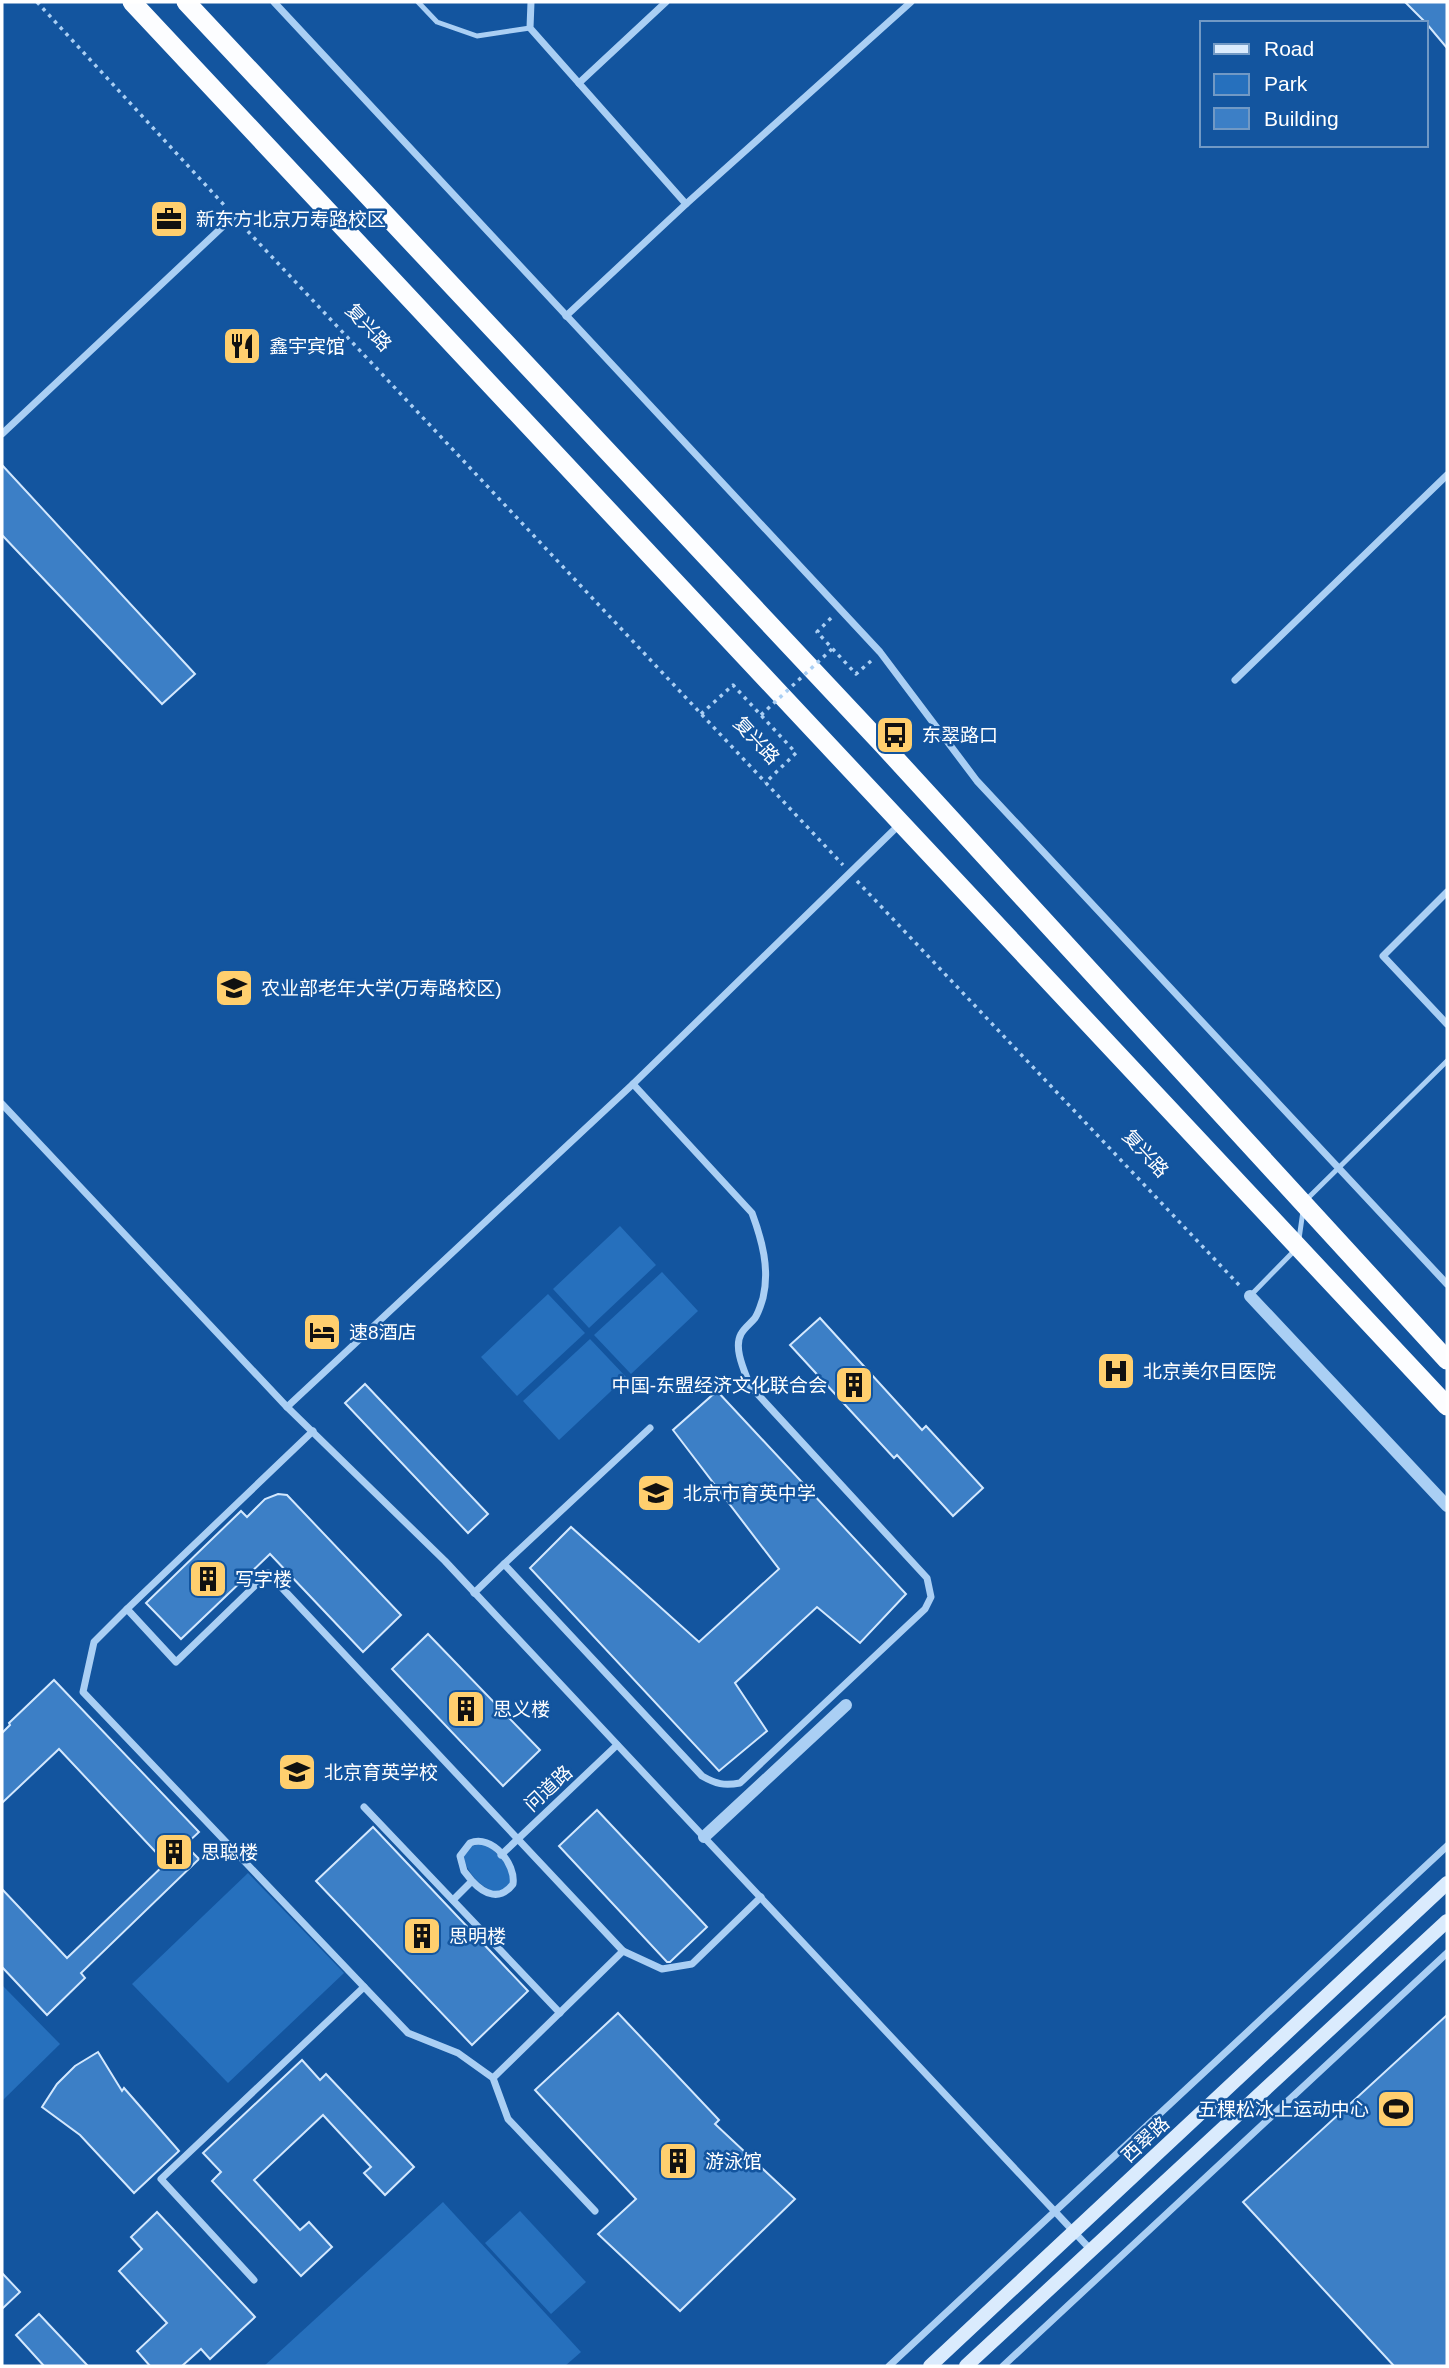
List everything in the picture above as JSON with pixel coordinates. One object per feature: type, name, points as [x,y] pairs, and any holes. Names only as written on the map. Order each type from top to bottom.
[{"type":"highway","points":[[132,2],[1447,1406]]},
{"type":"highway","points":[[186,2],[883,745],[1447,1360]]},
{"type":"main road","name":"西翠路","points":[[930,2366],[1447,1883]]},
{"type":"main road","points":[[966,2366],[1447,1921]]},
{"type":"street","points":[[275,2],[880,652],[976,781],[1447,1283]]},
{"type":"street","points":[[531,2],[530,28],[686,204]]},
{"type":"street","points":[[579,83],[666,2]]},
{"type":"street","points":[[566,316],[911,2]]},
{"type":"street","points":[[2,434],[234,216]]},
{"type":"street","points":[[1235,680],[1447,475]]},
{"type":"street","points":[[287,1407],[634,1084],[901,824]]},
{"type":"street","points":[[1447,892],[1383,956],[1447,1024]]},
{"type":"street","points":[[504,1564],[702,1776],[726,1786],[740,1783],[925,1609],[932,1597],[928,1578],[750,1386],[739,1343],[740,1334],[757,1316],[764,1295],[766,1265],[761,1236],[752,1213],[634,1084]]},
{"type":"street","points":[[2,1104],[287,1407],[445,1561],[1092,2250]]},
{"type":"street","points":[[1250,1296],[1447,1506]]},
{"type":"street","points":[[474,1593],[650,1428]]},
{"type":"street","points":[[313,1431],[94,1642],[83,1692],[408,2033],[458,2053],[493,2078],[508,2119],[595,2211]]},
{"type":"street","points":[[127,1609],[176,1661],[268,1573],[623,1951],[662,1969],[692,1964],[761,1897]]},
{"type":"street","points":[[704,1837],[846,1705]]},
{"type":"street","name":"问道路","points":[[501,1855],[617,1745]]},
{"type":"street","points":[[364,1807],[560,2013]]},
{"type":"street","points":[[478,1840],[486,1842],[501,1855],[513,1873],[513,1884],[500,1895],[483,1891],[472,1881],[464,1871],[460,1859],[463,1850],[478,1840]]},
{"type":"street","points":[[889,2366],[1447,1846]]},
{"type":"street","points":[[453,1900],[472,1881]]},
{"type":"street","points":[[493,2078],[623,1951]]},
{"type":"street","points":[[1003,2366],[1447,1953]]},
{"type":"street","points":[[254,2280],[161,2179],[363,1987]]},
{"type":"lane","points":[[418,2],[437,22],[477,36],[530,28]]},
{"type":"lane","points":[[1250,1296],[1297,1248],[1304,1202],[1447,1061]]},
{"type":"path","name":"复兴路","points":[[37,2],[234,216],[1250,1296]]},
{"type":"path","points":[[840,610],[817,632],[832,649],[856,674],[880,652]]},
{"type":"path","points":[[761,715],[832,649]]},
{"type":"path","points":[[701,714],[733,685],[796,753],[765,782]]},
{"type":"green space","points":[[620,1226],[656,1265],[589,1328],[553,1289]]},
{"type":"green space","points":[[662,1272],[698,1311],[631,1374],[594,1335]]},
{"type":"green space","points":[[548,1294],[585,1333],[517,1396],[481,1357]]},
{"type":"green space","points":[[590,1339],[626,1377],[559,1440],[523,1401]]},
{"type":"green space","points":[[485,1843],[504,1860],[512,1877],[509,1886],[496,1893],[474,1878],[463,1855],[467,1847]]},
{"type":"green space","points":[[248,1873],[344,1973],[228,2083],[132,1984]]},
{"type":"green space","points":[[2,1985],[60,2044],[2,2101]]},
{"type":"green space","points":[[443,2202],[581,2352],[565,2366],[264,2366]]},
{"type":"green space","points":[[520,2211],[586,2282],[551,2314],[485,2243]]},
{"type":"building","points":[[1405,2],[1447,2],[1447,48],[1428,25],[1428,21],[1424,21]]},
{"type":"building","points":[[2,465],[195,674],[162,704],[2,535]]},
{"type":"building","name":"中国-东盟经济文化联合会","points":[[820,1318],[922,1430],[926,1426],[983,1488],[953,1516],[897,1455],[894,1458],[790,1345]]},
{"type":"building","points":[[365,1384],[488,1514],[468,1533],[345,1403]]},
{"type":"building","points":[[717,1391],[906,1594],[860,1643],[817,1607],[735,1683],[767,1731],[719,1771],[530,1568],[571,1527],[699,1642],[779,1569],[673,1430]]},
{"type":"building","name":"写字楼","points":[[278,1494],[287,1495],[401,1615],[363,1652],[270,1554],[181,1639],[146,1603],[241,1511],[247,1517],[265,1499]]},
{"type":"building","name":"思义楼","points":[[428,1634],[540,1750],[503,1786],[392,1669]]},
{"type":"building","name":"思聪楼","points":[[54,1680],[199,1832],[185,1845],[199,1859],[81,1973],[85,1978],[47,2015],[2,1967],[2,1889],[67,1958],[166,1863],[59,1749],[2,1803],[2,1733]]},
{"type":"building","points":[[597,1810],[707,1927],[670,1962],[667,1962],[559,1846]]},
{"type":"building","name":"思明楼","points":[[373,1827],[528,1991],[472,2045],[316,1881]]},
{"type":"building","name":"游泳馆","points":[[618,2013],[719,2120],[715,2124],[795,2199],[680,2311],[598,2234],[636,2199],[535,2090]]},
{"type":"building","name":"五棵松冰上运动中心","points":[[1447,2015],[1447,2366],[1394,2366],[1243,2202]]},
{"type":"building","points":[[98,2052],[122,2091],[124,2088],[179,2151],[134,2193],[80,2135],[42,2107],[57,2084],[75,2066]]},
{"type":"building","points":[[302,2060],[320,2080],[326,2074],[414,2167],[385,2195],[364,2173],[371,2167],[323,2115],[254,2180],[300,2230],[309,2222],[332,2247],[301,2276],[212,2181],[221,2172],[203,2153]]},
{"type":"building","points":[[157,2212],[255,2317],[210,2359],[201,2349],[182,2366],[150,2366],[137,2351],[167,2323],[119,2271],[142,2249],[131,2237]]},
{"type":"building","points":[[2,2273],[20,2292],[2,2309]]},
{"type":"building","points":[[39,2314],[88,2366],[44,2366],[16,2335]]},
{"type":"place","name":"新东方北京万寿路校区","points":[[169,219]]},
{"type":"place","name":"鑫宇宾馆","points":[[242,346]]},
{"type":"place","name":"东翠路口","points":[[895,735]]},
{"type":"place","name":"农业部老年大学(万寿路校区)","points":[[234,988]]},
{"type":"place","name":"速8酒店","points":[[322,1332]]},
{"type":"place","name":"北京美尔目医院","points":[[1116,1371]]},
{"type":"place","name":"中国-东盟经济文化联合会","points":[[854,1385]]},
{"type":"place","name":"北京市育英中学","points":[[656,1493]]},
{"type":"place","name":"写字楼","points":[[208,1579]]},
{"type":"place","name":"思义楼","points":[[466,1709]]},
{"type":"place","name":"北京育英学校","points":[[297,1772]]},
{"type":"place","name":"思聪楼","points":[[174,1852]]},
{"type":"place","name":"思明楼","points":[[422,1936]]},
{"type":"place","name":"五棵松冰上运动中心","points":[[1396,2109]]},
{"type":"place","name":"游泳馆","points":[[678,2161]]}]
